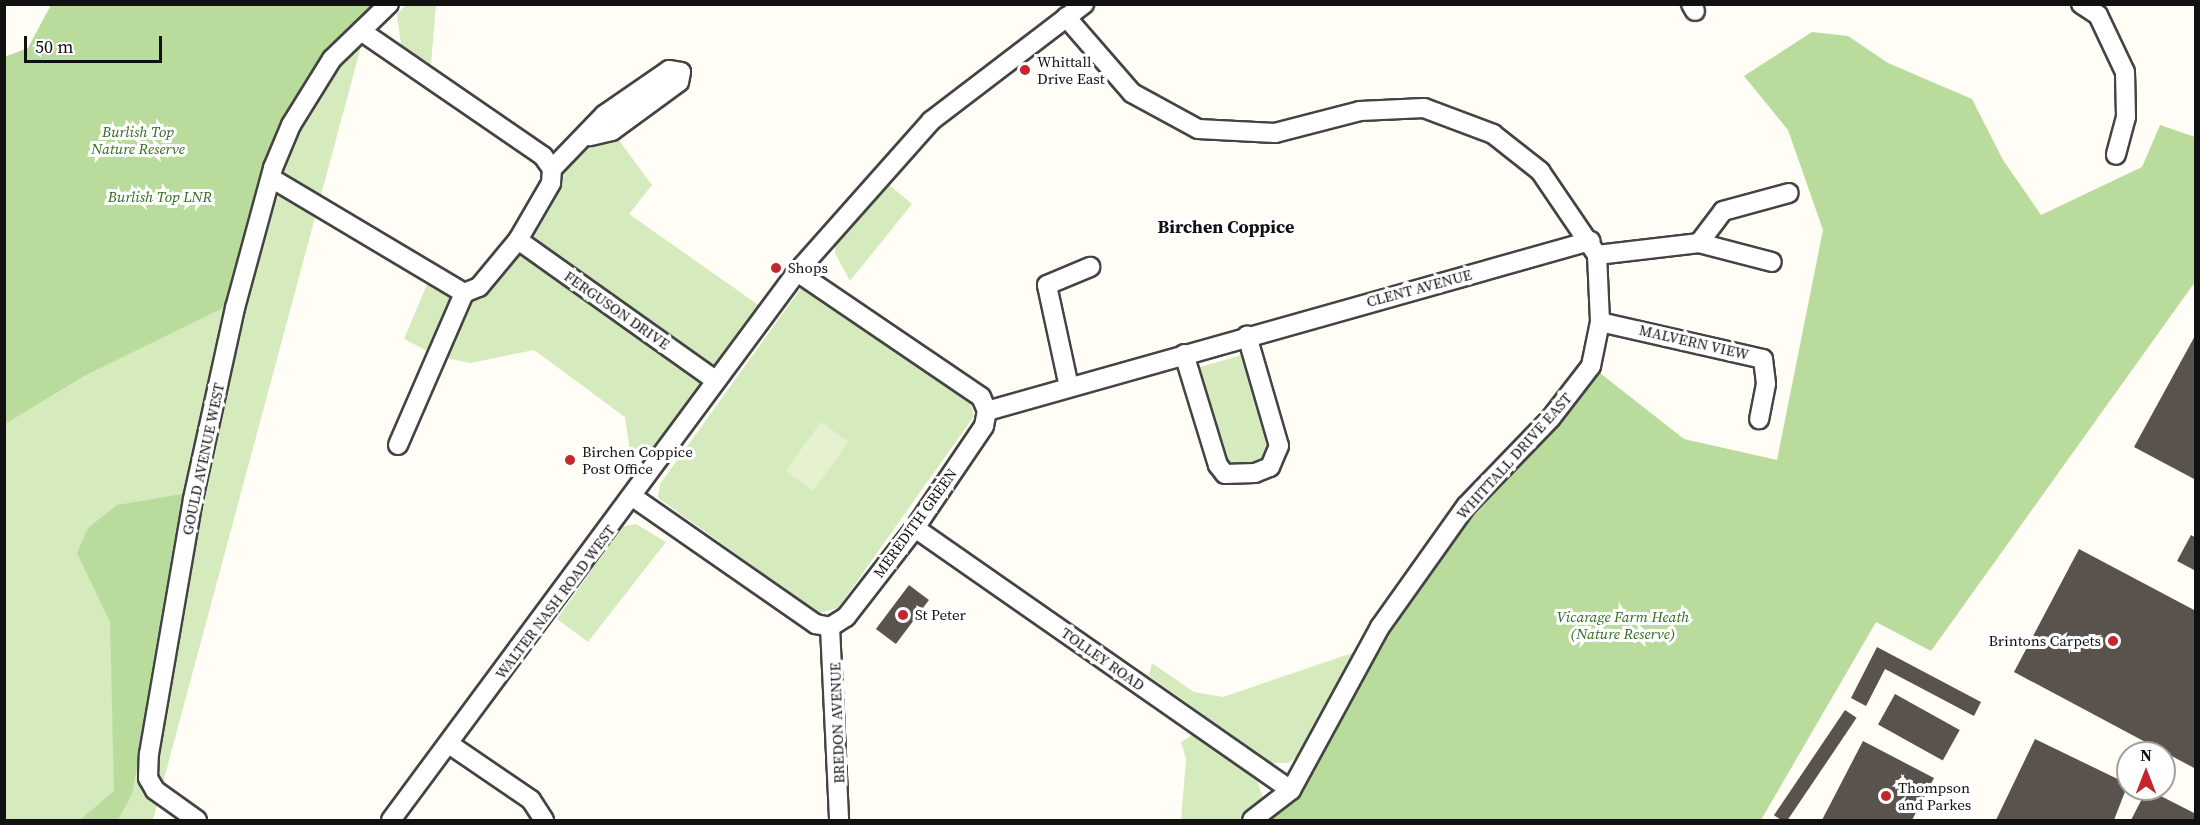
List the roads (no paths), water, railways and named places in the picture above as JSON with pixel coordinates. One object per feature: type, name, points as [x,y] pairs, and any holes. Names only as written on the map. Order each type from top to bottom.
[{"type":"street","name":"GOULD AVENUE WEST","points":[[197,820],[155,790],[148,778],[149,754],[193,499],[235,308],[271,178],[312,88],[361,31],[389,4]]},
{"type":"street","name":"WALTER NASH ROAD WEST","points":[[391,820],[633,497],[715,380],[797,272],[931,121],[1084,4]]},
{"type":"street","points":[[2081,4],[2101,10],[2125,72],[2126,117],[2116,155]]},
{"type":"street","points":[[1066,17],[1132,93],[1198,129],[1275,134],[1360,111],[1424,108],[1493,134],[1540,171],[1593,248]]},
{"type":"street","points":[[361,31],[543,156],[552,169],[551,183],[518,240],[478,287],[464,293],[398,445]]},
{"type":"street","points":[[552,169],[590,136],[613,109],[669,70],[681,72],[679,82],[612,131],[590,136]]},
{"type":"street","points":[[271,178],[464,293]]},
{"type":"street","points":[[1772,262],[1699,243],[1723,211],[1789,193]]},
{"type":"street","name":"FERGUSON DRIVE","points":[[518,240],[715,380]]},
{"type":"street","name":"CLENT AVENUE","points":[[987,411],[1247,336],[1593,248],[1699,243]]},
{"type":"street","name":"WHITTALL DRIVE EAST","points":[[1291,790],[1380,627],[1466,506],[1551,417],[1591,366],[1600,322],[1593,248]]},
{"type":"street","points":[[1069,387],[1047,285],[1090,267]]},
{"type":"street","points":[[797,272],[981,397],[987,411]]},
{"type":"street","name":"MALVERN VIEW","points":[[1600,322],[1763,359],[1766,384],[1759,419]]},
{"type":"street","points":[[1184,354],[1218,465],[1225,474],[1255,473],[1270,467],[1279,446],[1247,336]]},
{"type":"street","name":"MEREDITH GREEN","points":[[831,627],[846,617],[915,528],[984,426],[987,411]]},
{"type":"street","points":[[633,497],[816,624],[831,627]]},
{"type":"street","name":"TOLLEY ROAD","points":[[915,528],[1291,790]]},
{"type":"street","name":"BREDON AVENUE","points":[[831,627],[839,820]]},
{"type":"street","points":[[449,744],[531,800],[544,820]]},
{"type":"street","points":[[1252,820],[1291,790]]},
{"type":"place","name":"Whittall Drive East","points":[[1025,70]]},
{"type":"place","name":"Shops","points":[[776,268]]},
{"type":"place","name":"Birchen Coppice Post Office","points":[[570,460]]},
{"type":"place","name":"St Peter","points":[[903,615]]},
{"type":"place","name":"Brintons Carpets","points":[[2113,641]]},
{"type":"place","name":"Thompson and Parkes","points":[[1886,796]]},
{"type":"district","name":"Birchen Coppice","points":[[1226,227]]},
{"type":"park label","name":"Burlish Top Nature Reserve","points":[[138,140]]},
{"type":"park label","name":"Burlish Top LNR","points":[[160,197]]},
{"type":"park label","name":"Vicarage Farm Heath (Nature Reserve)","points":[[1623,624]]}]
